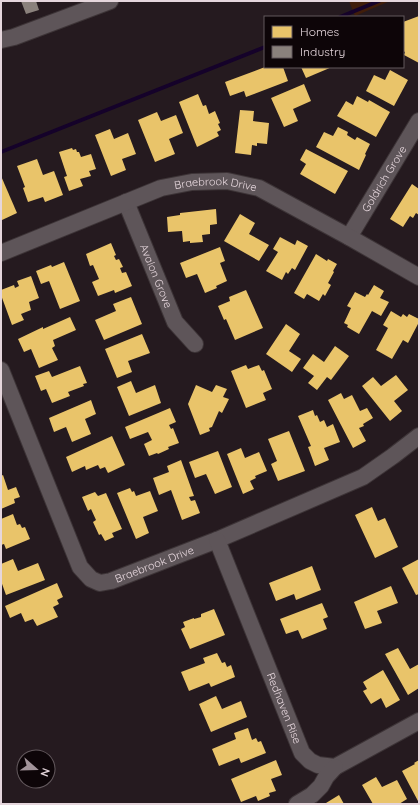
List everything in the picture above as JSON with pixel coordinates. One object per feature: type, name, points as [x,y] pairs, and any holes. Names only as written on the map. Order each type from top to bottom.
[{"type":"street","points":[[1,40],[14,37],[110,1]]},
{"type":"street","name":"Goldrich Grove","points":[[349,237],[419,121]]},
{"type":"street","name":"Braebrook Drive","points":[[1,253],[161,188],[192,182],[227,181],[260,188],[419,277]]},
{"type":"street","name":"Avalon Grove","points":[[126,202],[175,322],[194,344]]},
{"type":"street","name":"Braebrook Drive","points":[[1,370],[80,567],[91,579],[100,583],[111,582],[216,540],[363,477],[419,436]]},
{"type":"street","name":"Redhaven Rise","points":[[216,540],[302,753],[310,761],[318,765],[335,768]]},
{"type":"street","points":[[297,804],[312,795],[335,768],[419,721]]},
{"type":"shaded area","points":[[349,1],[390,1],[355,16]]},
{"type":"building: Homes","points":[[419,16],[419,63],[404,55],[404,22]]},
{"type":"building: Homes","points":[[264,67],[283,68],[288,81],[246,97],[244,91],[230,96],[225,82]]},
{"type":"building: Homes","points":[[301,68],[330,68],[306,78]]},
{"type":"building: Homes","points":[[390,70],[408,80],[394,106],[366,91],[374,75],[385,80]]},
{"type":"building: Homes","points":[[304,84],[311,101],[293,109],[298,121],[284,127],[271,98]]},
{"type":"building: Homes","points":[[198,94],[203,106],[206,105],[209,114],[215,111],[221,130],[217,132],[219,136],[197,147],[179,102]]},
{"type":"building: Homes","points":[[357,96],[368,102],[369,100],[390,112],[376,137],[337,116],[346,101],[353,105]]},
{"type":"building: Homes","points":[[240,110],[254,111],[253,121],[269,123],[267,144],[257,143],[257,146],[252,145],[251,155],[235,153]]},
{"type":"building: Homes","points":[[157,112],[161,121],[176,115],[183,133],[169,139],[175,154],[155,162],[138,120]]},
{"type":"building: Homes","points":[[338,127],[348,132],[347,135],[355,140],[357,137],[370,144],[359,170],[316,147],[324,132],[333,136]]},
{"type":"building: Homes","points":[[110,129],[114,139],[128,133],[136,154],[122,159],[126,170],[111,176],[95,135]]},
{"type":"building: Homes","points":[[72,148],[73,150],[76,149],[77,152],[79,152],[81,157],[91,154],[96,169],[89,171],[91,176],[80,179],[83,186],[69,191],[64,177],[67,176],[59,152]]},
{"type":"building: Homes","points":[[306,149],[348,171],[335,194],[300,174],[306,164],[300,160]]},
{"type":"building: Homes","points":[[37,159],[43,175],[54,171],[63,195],[45,202],[43,197],[28,202],[23,188],[25,187],[17,166]]},
{"type":"building: Homes","points":[[1,176],[17,213],[2,220],[1,217]]},
{"type":"building: Homes","points":[[412,184],[419,189],[419,215],[416,213],[413,218],[410,216],[403,227],[390,219]]},
{"type":"building: Homes","points":[[216,209],[217,224],[210,225],[210,234],[202,235],[203,242],[183,242],[182,231],[168,232],[167,217],[180,215],[180,213]]},
{"type":"building: Homes","points":[[240,214],[255,223],[249,234],[269,245],[259,261],[224,241]]},
{"type":"building: Homes","points":[[280,237],[295,245],[297,240],[308,246],[295,270],[292,268],[288,274],[286,272],[282,280],[266,271],[278,252],[273,249]]},
{"type":"building: Homes","points":[[111,243],[116,255],[114,256],[116,260],[119,259],[123,267],[120,268],[122,273],[126,272],[132,286],[115,293],[114,290],[98,296],[92,282],[99,279],[93,265],[90,266],[86,254]]},
{"type":"building: Homes","points":[[220,247],[225,261],[220,263],[227,281],[216,286],[217,288],[205,293],[197,274],[186,278],[180,263]]},
{"type":"building: Homes","points":[[316,254],[327,261],[328,259],[337,264],[328,283],[331,285],[325,296],[323,294],[319,301],[307,294],[304,299],[294,293]]},
{"type":"building: Homes","points":[[64,262],[80,301],[60,309],[49,281],[41,284],[36,271]]},
{"type":"building: Homes","points":[[31,276],[39,298],[29,302],[31,310],[21,314],[24,320],[12,325],[1,295],[1,290],[14,285],[15,288],[19,286],[17,281]]},
{"type":"building: Homes","points":[[374,285],[384,291],[380,298],[389,302],[381,316],[372,311],[359,334],[347,327],[348,325],[344,323],[351,308],[347,306],[355,292],[365,297]]},
{"type":"building: Homes","points":[[246,290],[263,328],[235,340],[226,319],[224,320],[218,306],[230,301],[229,297]]},
{"type":"building: Homes","points":[[131,297],[142,324],[104,340],[95,320],[116,311],[113,304]]},
{"type":"building: Homes","points":[[391,311],[401,317],[403,314],[407,317],[409,314],[419,319],[419,322],[408,343],[403,340],[392,359],[376,350],[388,328],[383,325]]},
{"type":"building: Homes","points":[[70,317],[76,330],[53,340],[55,346],[52,348],[58,360],[39,368],[31,349],[24,352],[18,339],[43,327],[43,329]]},
{"type":"building: Homes","points":[[286,324],[300,334],[289,351],[301,359],[292,372],[266,354]]},
{"type":"building: Homes","points":[[142,334],[150,353],[128,361],[132,372],[117,378],[105,349]]},
{"type":"building: Homes","points":[[335,346],[349,356],[331,380],[327,377],[317,390],[308,383],[314,376],[303,368],[313,354],[324,362]]},
{"type":"building: Homes","points":[[246,365],[248,369],[259,365],[262,371],[264,370],[272,389],[263,393],[266,400],[246,408],[231,371]]},
{"type":"building: Homes","points":[[80,366],[87,383],[83,384],[84,386],[68,392],[70,396],[52,403],[46,389],[41,391],[35,376],[49,371],[52,377]]},
{"type":"building: Homes","points":[[396,375],[408,390],[394,401],[402,411],[390,421],[362,386],[373,377],[381,386]]},
{"type":"building: Homes","points":[[131,381],[136,393],[155,385],[161,403],[129,416],[117,387]]},
{"type":"building: Homes","points":[[196,385],[212,392],[216,385],[227,389],[223,397],[229,399],[222,413],[219,411],[212,427],[209,428],[210,431],[200,435],[188,404]]},
{"type":"building: Homes","points":[[341,393],[344,399],[352,395],[360,411],[367,408],[373,418],[363,424],[364,426],[359,428],[366,441],[353,448],[328,400]]},
{"type":"building: Homes","points":[[91,400],[96,414],[85,419],[91,434],[72,442],[66,427],[54,432],[49,418]]},
{"type":"building: Homes","points":[[170,408],[176,422],[169,425],[171,429],[173,428],[179,443],[168,447],[169,449],[158,454],[149,456],[144,444],[152,440],[148,432],[130,439],[125,427]]},
{"type":"building: Homes","points":[[313,410],[315,416],[317,415],[320,422],[324,420],[327,427],[333,424],[340,442],[324,448],[329,460],[315,466],[308,447],[311,446],[298,416]]},
{"type":"building: Homes","points":[[289,431],[305,471],[278,481],[271,464],[277,461],[268,439]]},
{"type":"building: Homes","points":[[112,436],[125,465],[108,473],[105,467],[100,469],[98,465],[86,470],[85,466],[72,472],[66,457]]},
{"type":"building: Homes","points":[[241,448],[245,458],[259,452],[267,471],[255,476],[256,478],[250,481],[254,489],[243,494],[227,454]]},
{"type":"building: Homes","points":[[218,451],[232,487],[215,494],[206,474],[195,478],[189,462]]},
{"type":"building: Homes","points":[[181,460],[194,496],[189,497],[191,501],[195,500],[200,513],[182,520],[171,490],[159,495],[153,478],[169,472],[167,466]]},
{"type":"building: Homes","points":[[3,475],[8,490],[16,487],[20,497],[14,499],[15,503],[1,509],[1,476]]},
{"type":"building: Homes","points":[[130,488],[132,492],[134,491],[136,496],[150,491],[158,511],[143,517],[149,533],[136,539],[117,493]]},
{"type":"building: Homes","points":[[95,492],[98,496],[106,493],[122,529],[112,533],[114,537],[105,541],[101,534],[99,535],[93,522],[96,520],[91,509],[88,511],[82,497]]},
{"type":"building: Homes","points":[[372,507],[378,521],[385,518],[398,547],[375,558],[355,515]]},
{"type":"building: Homes","points":[[13,514],[17,525],[20,524],[22,528],[25,527],[30,539],[6,549],[4,544],[1,545],[1,519]]},
{"type":"building: Homes","points":[[13,559],[18,571],[38,563],[45,580],[6,595],[1,581],[1,564]]},
{"type":"building: Homes","points":[[419,559],[419,594],[416,595],[402,568]]},
{"type":"building: Homes","points":[[312,566],[321,590],[296,600],[294,594],[276,601],[269,583]]},
{"type":"building: Homes","points":[[57,583],[63,597],[57,600],[59,604],[53,607],[58,617],[37,626],[33,619],[25,622],[21,613],[10,618],[5,606]]},
{"type":"building: Homes","points":[[391,586],[398,603],[377,611],[382,623],[365,629],[354,602]]},
{"type":"building: Homes","points":[[322,603],[328,617],[323,619],[327,629],[302,639],[298,630],[286,634],[280,619]]},
{"type":"building: Homes","points":[[214,609],[225,635],[190,649],[181,629],[185,627],[183,622],[201,617],[201,614]]},
{"type":"building: Homes","points":[[398,648],[410,669],[419,664],[419,688],[408,695],[385,654]]},
{"type":"building: Homes","points":[[217,653],[222,663],[225,662],[227,667],[231,665],[235,677],[211,687],[209,683],[189,691],[181,672],[205,663],[203,658]]},
{"type":"building: Homes","points":[[383,670],[400,700],[386,708],[381,698],[371,704],[363,691],[367,689],[363,682]]},
{"type":"building: Homes","points":[[216,696],[222,709],[241,701],[247,717],[211,732],[199,704]]},
{"type":"building: Homes","points":[[248,728],[252,740],[256,738],[258,742],[261,741],[266,753],[241,763],[239,758],[219,766],[212,749],[236,739],[234,733]]},
{"type":"building: Homes","points":[[276,760],[282,775],[271,779],[276,791],[269,793],[270,796],[258,801],[256,796],[241,802],[231,779]]},
{"type":"building: Homes","points":[[419,760],[419,800],[418,801],[402,771]]},
{"type":"building: Homes","points":[[376,777],[382,787],[397,780],[407,799],[399,804],[373,804],[362,785]]},
{"type":"building: Homes","points":[[339,795],[344,804],[326,804],[326,803]]},
{"type":"building: Industry","points":[[21,1],[36,1],[39,10],[26,14]]},
{"type":"waterway","points":[[342,16],[379,1]]},
{"type":"waterway","points":[[1,152],[264,47]]}]
